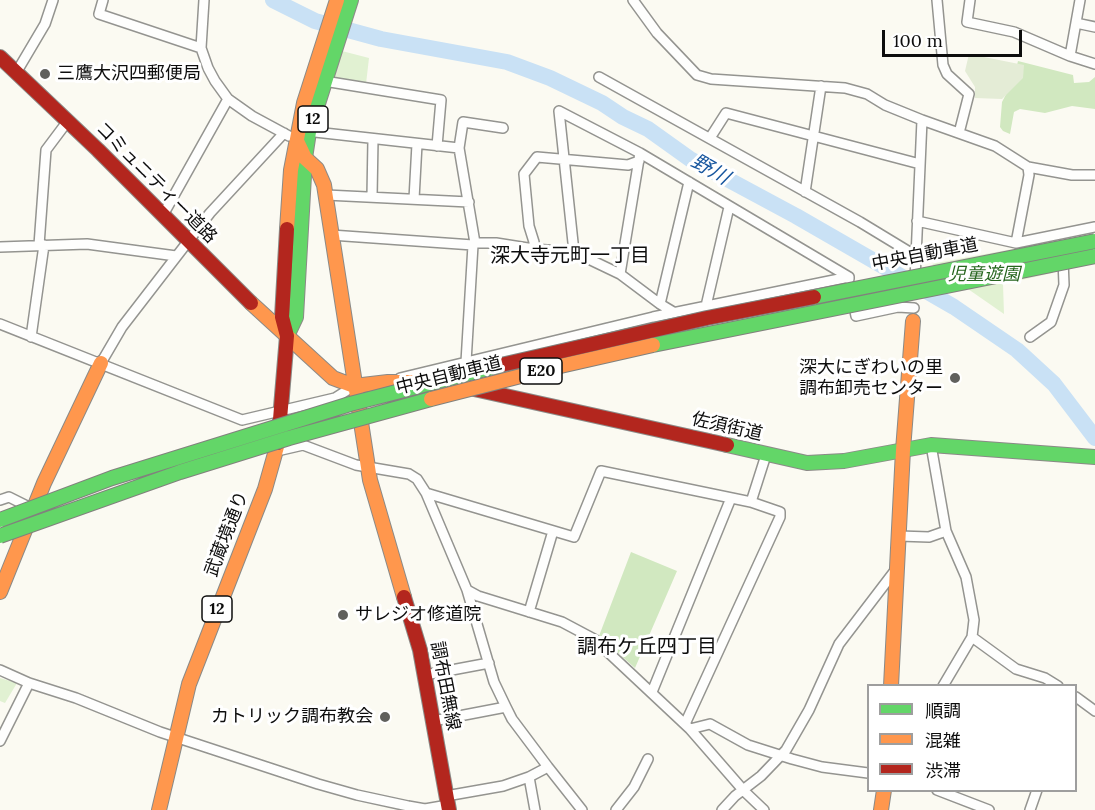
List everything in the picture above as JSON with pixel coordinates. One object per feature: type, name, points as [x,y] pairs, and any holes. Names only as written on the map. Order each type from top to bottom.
[{"type":"main road","name":"武蔵境通り","points":[[159,810],[189,684],[277,451],[283,411],[286,336],[296,317],[304,103],[343,4]]},
{"type":"main road","name":"武蔵境通り","points":[[303,141],[324,81],[331,39]]},
{"type":"main road","name":"コミュニティー道路","points":[[0,57],[286,336],[333,378],[354,386]]},
{"type":"main road","name":"12","points":[[303,141],[326,195],[368,468]]},
{"type":"main road","name":"中央自動車道","points":[[0,520],[112,478],[350,404],[553,352],[707,318],[1095,241]]},
{"type":"main road","name":"中央自動車道","points":[[0,536],[180,472],[407,405],[556,367],[722,330],[1095,256]]},
{"type":"main road","points":[[891,684],[903,450],[913,315]]},
{"type":"main road","points":[[0,592],[34,509],[101,363]]},
{"type":"main road","name":"佐須街道","points":[[354,386],[416,381],[500,394],[807,463],[844,461],[931,445],[1091,457]]},
{"type":"main road","points":[[0,508],[170,450],[350,404]]},
{"type":"main road","name":"調布田無線","points":[[368,468],[373,492],[414,628],[425,675],[448,804]]},
{"type":"main road","points":[[881,810],[884,792]]},
{"type":"street","points":[[16,73],[45,24],[53,0]]},
{"type":"street","points":[[103,0],[99,14],[201,48]]},
{"type":"street","points":[[204,0],[201,48],[208,68],[228,99],[252,116],[303,141],[373,139],[459,148]]},
{"type":"street","points":[[633,0],[657,33],[697,75],[711,79],[845,88],[867,94],[885,105],[995,146],[1028,167],[1072,175],[1095,175]]},
{"type":"street","points":[[937,0],[943,65],[947,74],[969,94],[960,133]]},
{"type":"street","points":[[970,0],[967,22],[1014,32],[1095,64]]},
{"type":"street","points":[[1070,56],[1080,0]]},
{"type":"street","points":[[1076,22],[1095,27]]},
{"type":"street","points":[[599,77],[916,256]]},
{"type":"street","points":[[324,81],[441,100],[437,146]]},
{"type":"street","points":[[806,192],[821,86]]},
{"type":"street","points":[[163,215],[228,99]]},
{"type":"street","points":[[574,252],[559,111],[688,182],[849,277],[856,315],[898,307],[913,315],[922,120]]},
{"type":"street","points":[[710,138],[726,113],[920,164]]},
{"type":"street","points":[[31,337],[41,245],[46,150],[67,122]]},
{"type":"street","points":[[465,362],[474,244],[459,148],[463,122],[503,128]]},
{"type":"street","points":[[101,363],[122,327],[210,213],[284,133]]},
{"type":"street","points":[[372,197],[373,139]]},
{"type":"street","points":[[414,199],[417,144]]},
{"type":"street","points":[[534,249],[529,226],[524,174],[537,157],[628,165],[640,157]]},
{"type":"street","points":[[620,274],[640,157]]},
{"type":"street","points":[[1016,243],[1029,175],[1028,167]]},
{"type":"street","points":[[660,304],[688,182]]},
{"type":"street","points":[[326,195],[469,202]]},
{"type":"street","points":[[706,306],[729,207]]},
{"type":"street","points":[[917,221],[1016,243],[1095,228]]},
{"type":"street","points":[[1030,337],[1051,322],[1064,285],[1065,272],[1059,234]]},
{"type":"street","points":[[331,235],[474,244],[496,243],[574,252],[620,274],[660,304],[675,312]]},
{"type":"street","points":[[0,247],[87,244],[176,256]]},
{"type":"street","points":[[388,382],[675,312],[849,277]]},
{"type":"street","points":[[0,324],[242,420],[334,398],[354,386]]},
{"type":"street","points":[[277,451],[303,445],[368,468],[409,474],[417,479],[426,493],[466,590],[494,682],[506,707],[512,719],[582,810]]},
{"type":"street","points":[[931,445],[946,531],[966,577],[974,620],[972,637],[944,684]]},
{"type":"street","points":[[751,502],[766,455]]},
{"type":"street","points":[[426,493],[574,537],[601,471],[751,502],[780,512],[780,517],[688,726]]},
{"type":"street","points":[[0,500],[9,497],[34,509]]},
{"type":"street","points":[[652,692],[731,498]]},
{"type":"street","points":[[529,612],[553,531]]},
{"type":"street","points":[[899,536],[929,537],[946,531]]},
{"type":"street","points":[[722,810],[786,750],[801,726],[839,644],[897,568]]},
{"type":"street","points":[[466,590],[478,596],[562,622],[594,639],[688,726],[744,791],[764,810]]},
{"type":"street","points":[[972,637],[1016,669],[1045,678],[1055,684]]},
{"type":"street","points":[[425,675],[489,663]]},
{"type":"street","points":[[0,670],[29,683],[76,698],[176,737],[357,795],[425,808],[448,804],[503,786],[529,777],[548,767]]},
{"type":"street","points":[[0,741],[29,683]]},
{"type":"street","points":[[1077,698],[1095,711]]},
{"type":"street","points":[[433,721],[506,707]]},
{"type":"street","points":[[688,726],[711,724],[748,745],[822,767],[867,773]]},
{"type":"street","points":[[616,810],[634,787],[648,759]]},
{"type":"street","points":[[529,777],[535,810]]},
{"type":"street","points":[[942,792],[989,810]]},
{"type":"street","points":[[1030,810],[1036,792]]},
{"type":"green space","points":[[338,50],[369,58],[366,84],[328,79]]},
{"type":"green space","points":[[969,54],[1024,65],[1023,78],[1002,99],[975,98],[975,87],[965,71]]},
{"type":"green space","points":[[1018,61],[1073,75],[1074,83],[1089,82],[1095,77],[1095,109],[1072,106],[1045,113],[1020,109],[1014,112],[1010,134],[1003,131],[1000,127],[1002,102],[1013,81]]},
{"type":"green space","name":"児童遊園","points":[[1050,242],[1053,273],[1003,284],[1004,314],[932,264]]},
{"type":"green space","points":[[631,552],[677,571],[635,668],[599,636]]},
{"type":"green space","points":[[0,678],[17,683],[5,703],[0,701]]},
{"type":"waterway","name":"野川","points":[[273,0],[315,21],[381,39],[507,62],[550,78],[602,103],[623,117],[648,129],[690,159],[796,216],[954,307],[1017,350],[1054,384],[1095,438]]},
{"type":"traffic: fast","points":[[287,336],[296,317],[305,158],[309,132],[351,0]]},
{"type":"traffic: fast","points":[[814,297],[1095,241]]},
{"type":"traffic: fast","points":[[653,345],[1095,256]]},
{"type":"traffic: fast","points":[[0,520],[112,478],[350,404],[501,365]]},
{"type":"traffic: fast","points":[[0,536],[180,472],[289,438],[431,399]]},
{"type":"traffic: fast","points":[[727,445],[807,463],[844,461],[931,445],[1095,457]]},
{"type":"traffic: slow","points":[[287,229],[291,170],[304,103],[337,0]]},
{"type":"traffic: slow","points":[[297,141],[305,158],[317,169],[324,185],[370,480],[404,597]]},
{"type":"traffic: slow","points":[[251,303],[333,378],[354,386],[388,382],[422,382]]},
{"type":"traffic: slow","points":[[891,684],[903,450],[913,321]]},
{"type":"traffic: slow","points":[[431,399],[653,345]]},
{"type":"traffic: slow","points":[[0,592],[44,483],[101,363]]},
{"type":"traffic: slow","points":[[159,810],[189,684],[265,489],[278,443]]},
{"type":"traffic: slow","points":[[881,810],[884,792]]},
{"type":"traffic: jam","points":[[0,57],[98,150],[251,303]]},
{"type":"traffic: jam","points":[[278,443],[287,336],[282,317],[287,229]]},
{"type":"traffic: jam","points":[[501,365],[707,318],[814,297]]},
{"type":"traffic: jam","points":[[474,389],[727,445]]},
{"type":"traffic: jam","points":[[404,597],[420,650],[449,810]]},
{"type":"place","name":"三鷹大沢四郵便局","points":[[45,74]]},
{"type":"place","name":"深大にぎわいの里 調布卸売センター","points":[[955,378]]},
{"type":"place","name":"サレジオ修道院","points":[[343,615]]},
{"type":"place","name":"カトリック調布教会","points":[[385,717]]},
{"type":"district","name":"深大寺元町一丁目","points":[[570,256]]},
{"type":"district","name":"調布ケ丘四丁目","points":[[647,647]]}]
